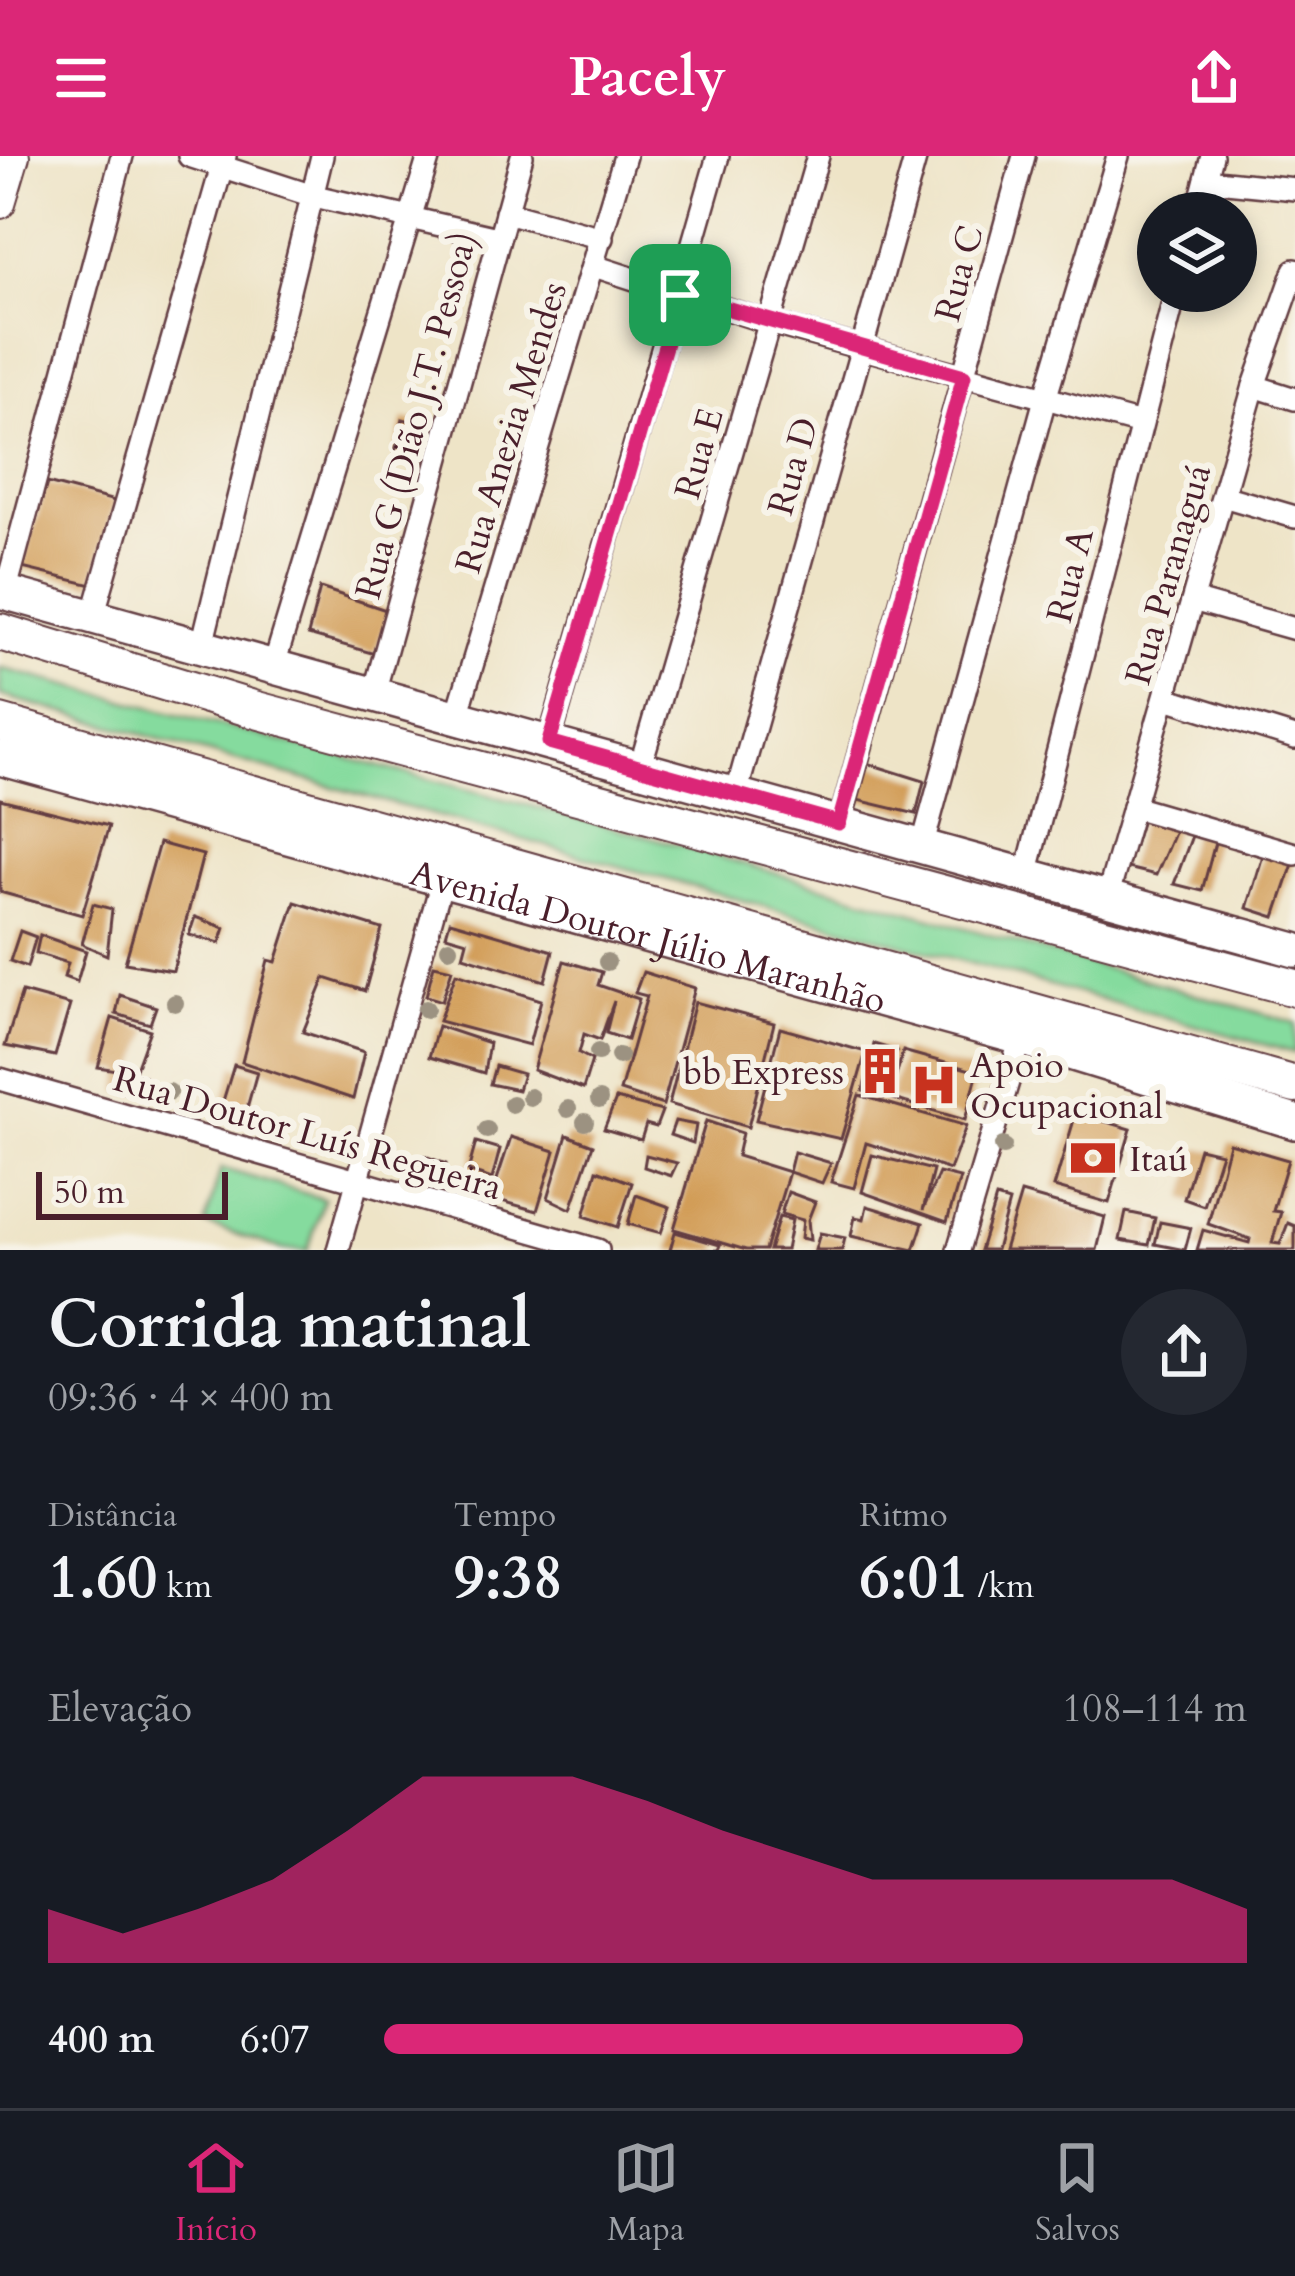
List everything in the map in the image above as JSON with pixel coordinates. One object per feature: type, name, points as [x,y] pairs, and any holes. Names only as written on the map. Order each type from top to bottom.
[{"type":"highway","points":[[0,632],[253,709],[1295,988]]},
{"type":"highway","name":"Avenida Doutor Júlio Maranhão","points":[[0,723],[1295,1084]]},
{"type":"main road","points":[[3,592],[1295,950]]},
{"type":"main road","name":"Avenida Doutor Júlio Maranhão","points":[[0,758],[1021,1038],[1295,1122]]},
{"type":"street","points":[[0,203],[14,156]]},
{"type":"street","points":[[3,592],[122,156]]},
{"type":"street","points":[[189,156],[224,161],[310,195],[497,238]]},
{"type":"street","points":[[202,645],[322,156]]},
{"type":"street","points":[[274,665],[429,156]]},
{"type":"street","name":"Rua G (Dião J.T. Pessoa)","points":[[374,692],[522,156]]},
{"type":"street","name":"Rua Anezia Mendes","points":[[457,716],[625,156]]},
{"type":"street","points":[[549,742],[718,156]]},
{"type":"street","name":"Rua E","points":[[640,767],[818,156]]},
{"type":"street","name":"Rua D","points":[[736,794],[916,156]]},
{"type":"street","name":"Rua C","points":[[839,823],[1024,156]]},
{"type":"street","points":[[922,847],[1045,398],[1118,156]]},
{"type":"street","points":[[1203,192],[1213,156]]},
{"type":"street","points":[[93,616],[224,161]]},
{"type":"street","points":[[1206,180],[1295,188]]},
{"type":"street","points":[[506,212],[602,238]]},
{"type":"street","points":[[594,266],[770,323],[1142,424]]},
{"type":"street","name":"Rua Paranaguá","points":[[1107,898],[1254,386],[1295,270]]},
{"type":"street","name":"Rua A","points":[[1026,875],[1171,312]]},
{"type":"street","points":[[1254,386],[1295,399]]},
{"type":"street","points":[[1223,496],[1295,517]]},
{"type":"street","points":[[1196,601],[1295,629]]},
{"type":"street","points":[[1166,698],[1295,738]]},
{"type":"street","points":[[1133,807],[1295,854]]},
{"type":"street","points":[[338,1250],[442,881]]},
{"type":"street","points":[[958,1250],[1021,1038]]},
{"type":"street","name":"Rua Doutor Luís Regueira","points":[[0,1079],[598,1250]]},
{"type":"green space","points":[[0,668],[651,837],[1295,1023],[1295,1053],[0,695]]},
{"type":"green space","points":[[221,1168],[324,1199],[308,1250],[285,1250],[205,1224]]},
{"type":"building","points":[[403,419],[431,426],[423,459],[395,452]]},
{"type":"building","points":[[47,483],[115,501],[92,585],[22,568]]},
{"type":"building","points":[[320,588],[389,611],[375,654],[308,635]]},
{"type":"building","points":[[863,762],[924,781],[916,814],[853,799]]},
{"type":"building","points":[[0,799],[109,826],[82,915],[0,892]]},
{"type":"building","points":[[1143,816],[1177,826],[1156,875],[1127,868]]},
{"type":"building","points":[[1193,833],[1216,839],[1202,891],[1174,884]]},
{"type":"building","points":[[159,843],[203,855],[173,971],[125,963]]},
{"type":"building","points":[[1264,852],[1294,861],[1275,917],[1247,908]]},
{"type":"building","points":[[295,902],[382,929],[365,991],[325,978],[303,1032],[364,1052],[353,1099],[242,1062],[268,960],[276,962]]},
{"type":"building","points":[[93,904],[112,909],[107,955],[82,944]]},
{"type":"building","points":[[195,917],[225,928],[220,943],[189,935]]},
{"type":"building","points":[[450,921],[553,951],[545,981],[463,956],[467,941],[446,935]]},
{"type":"building","points":[[20,931],[36,937],[27,967],[10,961]]},
{"type":"building","points":[[40,935],[86,951],[77,982],[64,977],[68,963],[36,953]]},
{"type":"building","points":[[564,961],[602,972],[598,985],[639,999],[627,1040],[606,1033],[614,1001],[600,1040],[584,1034],[579,1053],[592,1060],[583,1089],[533,1070]]},
{"type":"building","points":[[434,965],[452,969],[442,1001],[426,996]]},
{"type":"building","points":[[643,972],[695,988],[663,1105],[620,1091],[647,996],[635,993]]},
{"type":"building","points":[[456,973],[541,1000],[529,1045],[439,1021]]},
{"type":"building","points":[[22,992],[70,1005],[55,1056],[5,1046]]},
{"type":"building","points":[[120,995],[156,1007],[150,1024],[116,1014]]},
{"type":"building","points":[[695,1002],[774,1023],[748,1127],[669,1104]]},
{"type":"building","points":[[112,1018],[150,1030],[134,1074],[144,1076],[136,1095],[117,1091],[123,1071],[98,1067]]},
{"type":"building","points":[[438,1026],[489,1043],[484,1073],[429,1057]]},
{"type":"building","points":[[780,1028],[866,1052],[841,1139],[756,1120]]},
{"type":"building","name":"bb Express","points":[[874,1044],[897,1051],[884,1098],[863,1091]]},
{"type":"building","name":"Apoio Ocupacional","points":[[903,1051],[978,1072],[965,1120],[890,1098]]},
{"type":"building","points":[[234,1065],[257,1072],[243,1122],[219,1114]]},
{"type":"building","points":[[495,1066],[523,1074],[518,1090],[490,1084]]},
{"type":"building","points":[[859,1095],[966,1126],[950,1170],[866,1143],[854,1188],[831,1182]]},
{"type":"building","points":[[616,1099],[662,1111],[656,1127],[646,1124],[641,1140],[604,1129]]},
{"type":"building","name":"Itaú","points":[[1076,1113],[1131,1129],[1109,1203],[1054,1187]]},
{"type":"building","points":[[675,1121],[696,1125],[693,1143],[670,1135]]},
{"type":"building","points":[[706,1121],[742,1133],[737,1156],[789,1172],[765,1250],[746,1250],[674,1229]]},
{"type":"building","points":[[567,1135],[593,1145],[571,1209],[548,1198]]},
{"type":"building","points":[[511,1137],[555,1151],[537,1211],[491,1198]]},
{"type":"building","points":[[476,1142],[500,1149],[492,1179],[468,1171]]},
{"type":"building","points":[[1229,1143],[1288,1160],[1273,1211],[1281,1212],[1272,1243],[1280,1244],[1288,1223],[1295,1226],[1295,1250],[1197,1250],[1203,1230],[1249,1243],[1250,1239],[1208,1224]]},
{"type":"building","points":[[1199,1148],[1221,1153],[1204,1206],[1184,1199]]},
{"type":"building","points":[[794,1152],[831,1163],[822,1183],[789,1172]]},
{"type":"building","points":[[646,1155],[677,1163],[671,1176],[644,1167]]},
{"type":"building","points":[[872,1155],[933,1170],[923,1210],[939,1173],[960,1178],[947,1222],[862,1192]]},
{"type":"building","points":[[425,1156],[446,1164],[443,1181],[420,1174]]},
{"type":"building","points":[[597,1170],[632,1183],[618,1227],[584,1216]]},
{"type":"building","points":[[788,1192],[815,1202],[808,1220],[810,1240],[801,1238],[803,1220],[781,1214]]},
{"type":"building","points":[[1021,1193],[1105,1217],[1097,1250],[1004,1250]]},
{"type":"building","points":[[636,1195],[670,1207],[661,1233],[628,1224]]},
{"type":"building","points":[[996,1198],[1009,1202],[996,1250],[980,1250]]},
{"type":"building","points":[[867,1206],[923,1223],[914,1250],[851,1236],[855,1217],[864,1219]]},
{"type":"building","points":[[1126,1212],[1155,1218],[1149,1245],[1120,1240]]},
{"type":"building","points":[[779,1217],[792,1220],[786,1250],[769,1250]]},
{"type":"building","points":[[1160,1222],[1191,1228],[1185,1250],[1155,1244]]},
{"type":"building","points":[[675,1232],[720,1245],[718,1250],[670,1250]]},
{"type":"building","points":[[820,1233],[845,1238],[842,1250],[815,1250]]},
{"type":"place","name":"bb Express","points":[[880,1071]]},
{"type":"place","name":"Apoio Ocupacional","points":[[934,1085]]},
{"type":"place","name":"Itaú","points":[[1093,1158]]},
{"type":"route","points":[[680,295],[964,376],[839,823],[549,742],[680,295]]}]
